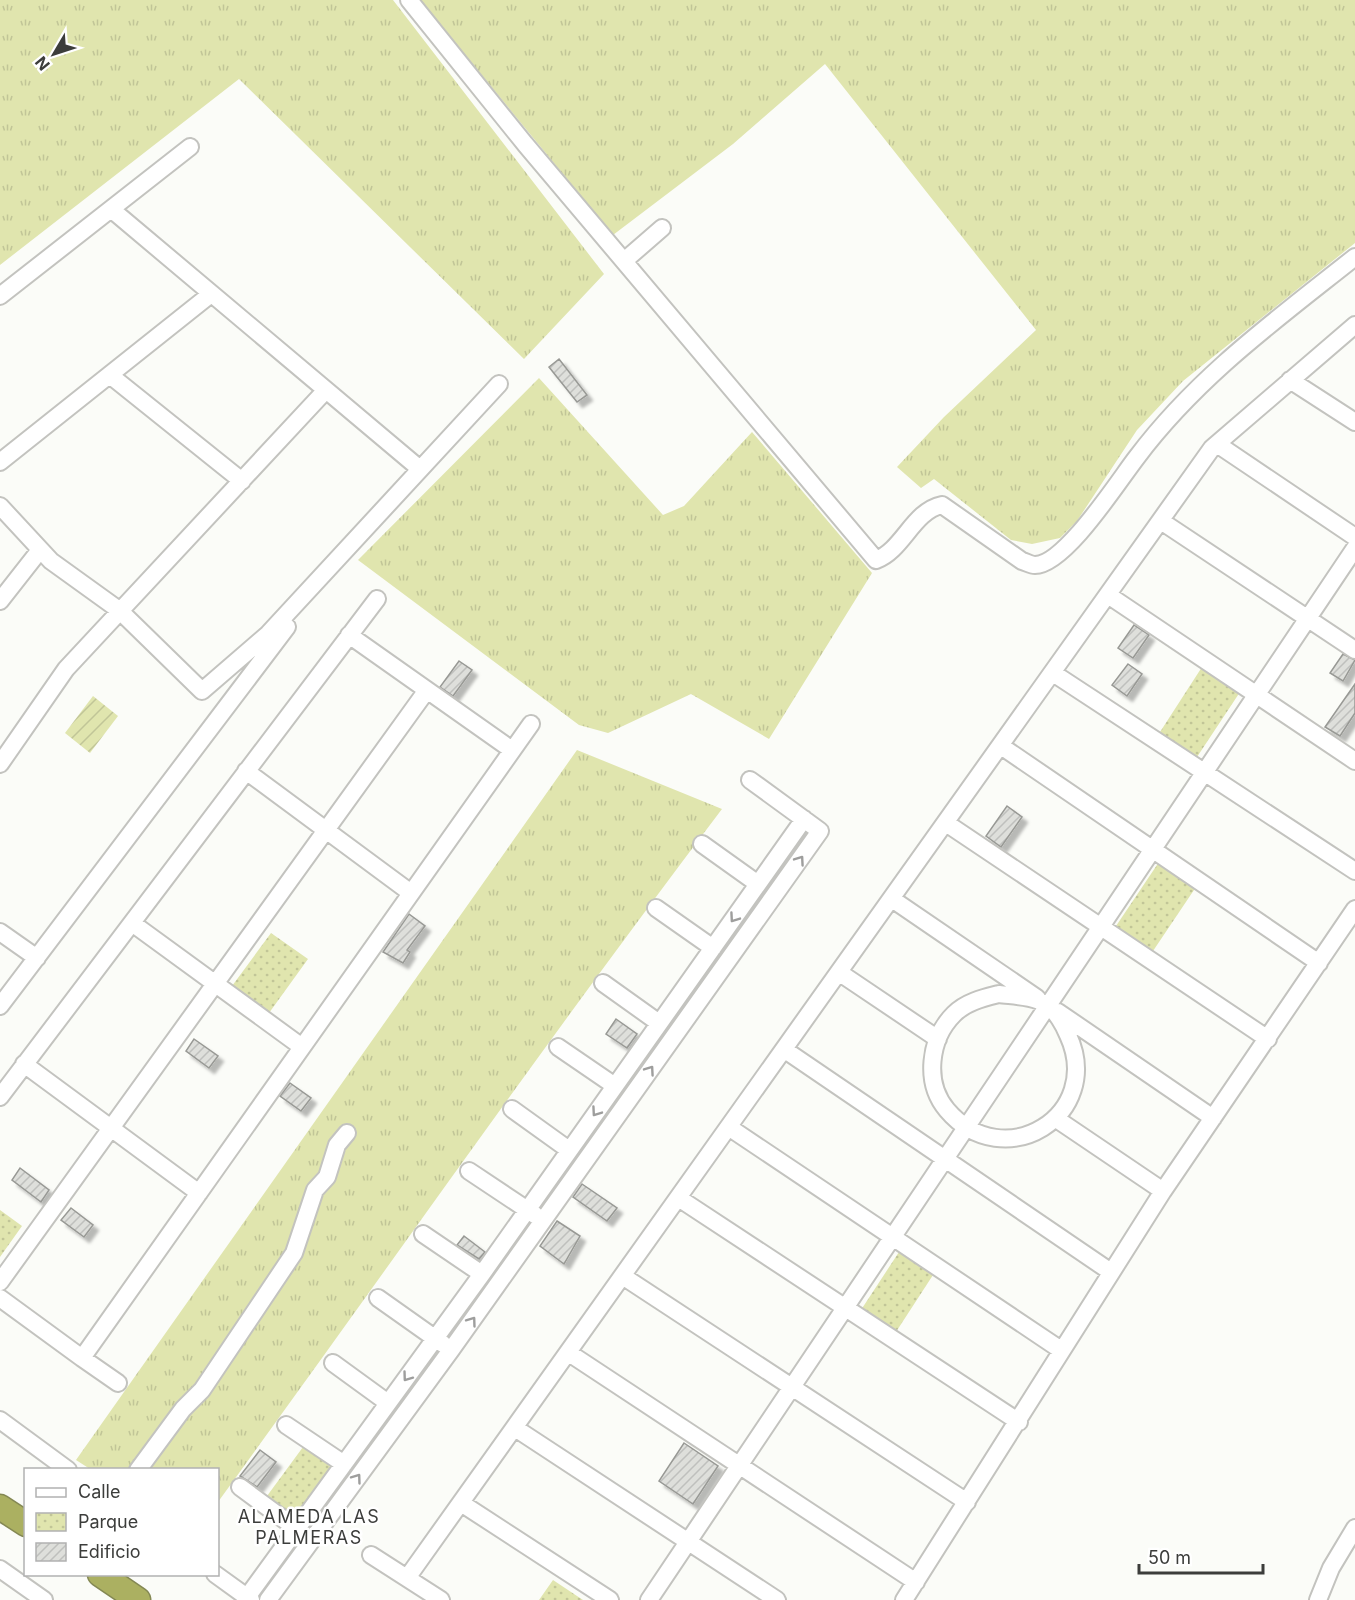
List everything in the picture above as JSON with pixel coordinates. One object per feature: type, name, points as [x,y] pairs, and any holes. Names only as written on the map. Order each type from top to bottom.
[{"type":"highway","points":[[0,1507],[24,1523]]},
{"type":"highway","points":[[102,1576],[138,1600]]},
{"type":"street","points":[[409,0],[624,261],[876,560],[887,556],[927,512],[942,506],[1022,561],[1036,565],[1052,558],[1085,529],[1179,405],[1247,343],[1355,257]]},
{"type":"street","points":[[0,296],[190,147]]},
{"type":"street","points":[[111,209],[420,469]]},
{"type":"street","points":[[624,261],[662,228]]},
{"type":"street","points":[[0,462],[111,376],[211,294]]},
{"type":"street","points":[[407,1578],[1218,444],[1355,325]]},
{"type":"street","points":[[111,376],[242,481]]},
{"type":"street","points":[[1290,380],[1355,422]]},
{"type":"street","points":[[0,506],[40,550],[118,610],[202,691],[268,634],[499,384]]},
{"type":"street","points":[[0,764],[66,669],[118,610],[326,390]]},
{"type":"street","points":[[1218,444],[1355,537]]},
{"type":"street","points":[[1161,521],[1355,650]]},
{"type":"street","points":[[649,1600],[844,1306],[946,1160],[1047,1005],[1258,696],[1355,548]]},
{"type":"street","points":[[0,601],[40,550]]},
{"type":"street","points":[[0,1006],[339,557]]},
{"type":"street","points":[[1108,595],[1355,761]]},
{"type":"street","points":[[0,1096],[377,599]]},
{"type":"street","points":[[349,635],[512,750]]},
{"type":"street","points":[[1053,673],[1355,871]]},
{"type":"street","points":[[0,1281],[427,690]]},
{"type":"street","points":[[82,1358],[531,724]]},
{"type":"street","points":[[1001,746],[1319,963]]},
{"type":"street","points":[[246,771],[411,893]]},
{"type":"street","points":[[268,1600],[451,1350],[820,831],[750,780]]},
{"type":"street","points":[[216,1576],[248,1599],[482,1274],[804,819]]},
{"type":"street","points":[[946,824],[1268,1039]]},
{"type":"street","points":[[702,844],[758,884]]},
{"type":"street","points":[[892,899],[1213,1118]]},
{"type":"street","points":[[656,908],[713,948]]},
{"type":"street","points":[[904,1600],[1019,1422],[1061,1350],[1163,1191],[1355,909]]},
{"type":"street","points":[[132,922],[302,1047]]},
{"type":"street","points":[[0,932],[36,958]]},
{"type":"street","points":[[840,973],[938,1038]]},
{"type":"street","points":[[603,983],[659,1023]]},
{"type":"street","points":[[999,994],[1024,997],[1047,1005],[1064,1026],[1074,1048],[1077,1071],[1072,1094],[1055,1118],[1043,1128],[1022,1137],[999,1139],[977,1134],[957,1122],[942,1104],[934,1083],[932,1058],[938,1038],[954,1014],[975,1000],[999,994]]},
{"type":"street","points":[[558,1047],[615,1086]]},
{"type":"street","points":[[785,1050],[1111,1272]]},
{"type":"street","points":[[24,1064],[199,1193]]},
{"type":"street","points":[[512,1109],[569,1150]]},
{"type":"street","points":[[1055,1118],[1163,1191]]},
{"type":"street","points":[[730,1128],[1061,1350]]},
{"type":"street","points":[[139,1468],[183,1409],[202,1390],[215,1367],[294,1253],[315,1190],[327,1177],[337,1145],[347,1133]]},
{"type":"street","points":[[469,1171],[543,1221]]},
{"type":"street","points":[[680,1199],[1019,1422]]},
{"type":"street","points":[[423,1233],[482,1274]]},
{"type":"street","points":[[624,1277],[967,1502]]},
{"type":"street","points":[[0,1298],[118,1383]]},
{"type":"street","points":[[378,1298],[451,1350]]},
{"type":"street","points":[[569,1353],[915,1582]]},
{"type":"street","points":[[333,1363],[388,1403]]},
{"type":"street","points":[[0,1420],[65,1468]]},
{"type":"street","points":[[286,1425],[344,1464]]},
{"type":"street","points":[[515,1428],[777,1600]]},
{"type":"street","points":[[240,1488],[297,1529]]},
{"type":"street","points":[[461,1503],[610,1600]]},
{"type":"street","points":[[1318,1600],[1331,1568],[1355,1528]]},
{"type":"street","points":[[372,1555],[441,1600]]},
{"type":"street","points":[[0,1569],[44,1600]]},
{"type":"green space","points":[[0,0],[393,0],[604,274],[524,359],[239,79],[0,265]]},
{"type":"green space","points":[[420,0],[1355,0],[1355,243],[1183,381],[1137,430],[1077,521],[1060,538],[1032,544],[1011,540],[934,479],[921,488],[897,467],[944,417],[1036,330],[825,64],[733,144],[613,235]]},
{"type":"green space","points":[[539,378],[663,515],[684,506],[752,432],[872,573],[769,739],[691,694],[608,733],[579,725],[358,560]]},
{"type":"green space","points":[[1202,667],[1240,692],[1197,757],[1160,732]]},
{"type":"green space","points":[[93,696],[118,716],[90,753],[65,733]]},
{"type":"green space","points":[[577,750],[722,809],[531,1068],[219,1501],[219,1468],[88,1468],[76,1460]]},
{"type":"green space","points":[[1159,862],[1196,887],[1153,951],[1116,926]]},
{"type":"green space","points":[[271,933],[308,959],[269,1013],[232,986]]},
{"type":"green space","points":[[0,1210],[22,1226],[0,1257]]},
{"type":"green space","points":[[899,1252],[933,1275],[894,1335],[859,1313]]},
{"type":"green space","points":[[303,1447],[331,1466],[296,1517],[267,1496]]},
{"type":"green space","points":[[553,1580],[583,1600],[539,1600]]},
{"type":"building","points":[[559,359],[587,395],[577,402],[549,367]]},
{"type":"building","points":[[1134,625],[1149,635],[1133,658],[1118,648]]},
{"type":"building","points":[[1343,654],[1355,660],[1343,681],[1330,673]]},
{"type":"building","points":[[459,661],[472,670],[453,696],[440,687]]},
{"type":"building","points":[[1128,664],[1142,674],[1127,696],[1112,685]]},
{"type":"building","points":[[1355,684],[1355,713],[1340,736],[1325,727]]},
{"type":"building","points":[[1007,806],[1022,817],[1001,847],[986,836]]},
{"type":"building","points":[[409,914],[425,926],[407,950],[410,952],[403,963],[383,952]]},
{"type":"building","points":[[616,1019],[637,1034],[627,1048],[606,1034]]},
{"type":"building","points":[[194,1039],[218,1056],[209,1068],[186,1051]]},
{"type":"building","points":[[290,1083],[311,1098],[301,1111],[280,1096]]},
{"type":"building","points":[[20,1168],[49,1190],[41,1202],[12,1180]]},
{"type":"building","points":[[582,1184],[617,1208],[607,1221],[573,1197]]},
{"type":"building","points":[[71,1208],[93,1225],[84,1237],[61,1220]]},
{"type":"building","points":[[557,1221],[580,1236],[564,1264],[540,1246]]},
{"type":"building","points":[[464,1236],[485,1252],[479,1259],[457,1245]]},
{"type":"building","points":[[684,1443],[718,1466],[693,1504],[659,1481]]},
{"type":"building","points":[[260,1450],[276,1462],[257,1487],[240,1476]]},
{"type":"district","name":"ALAMEDA LAS PALMERAS","points":[[309,1526]]}]
